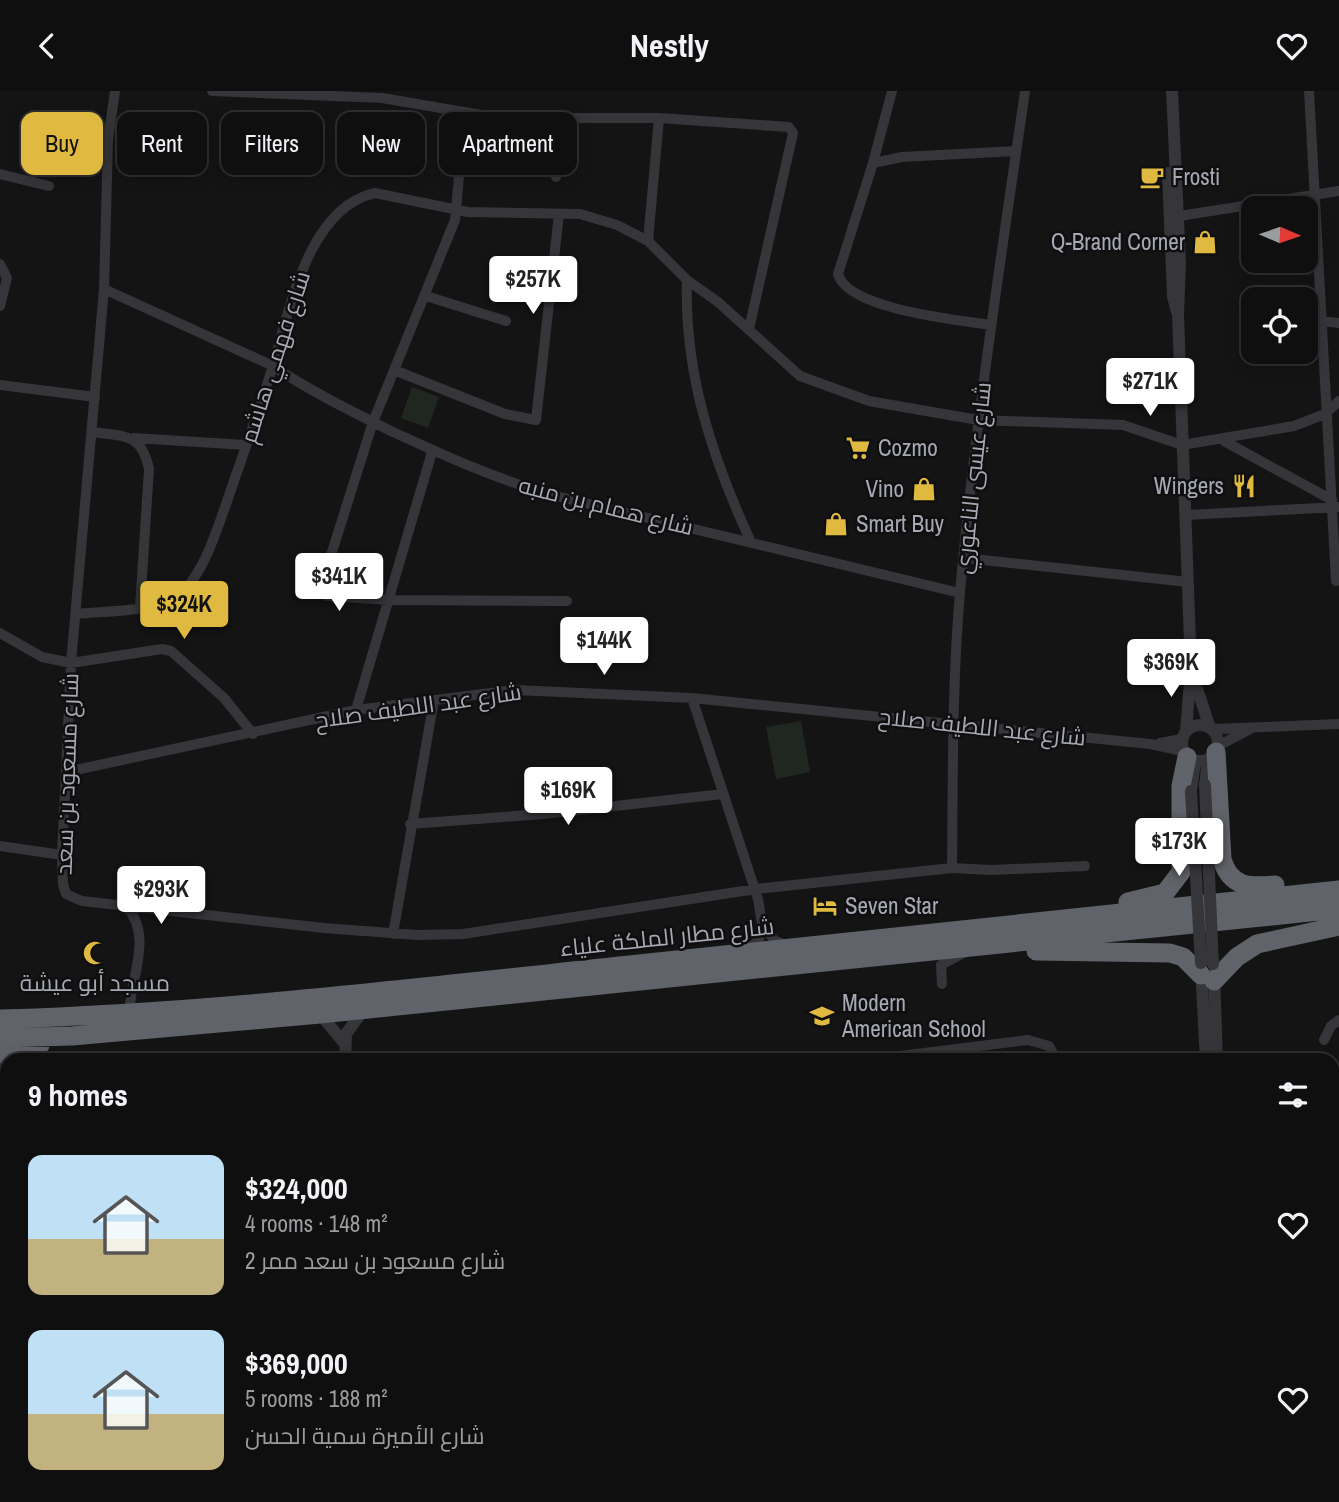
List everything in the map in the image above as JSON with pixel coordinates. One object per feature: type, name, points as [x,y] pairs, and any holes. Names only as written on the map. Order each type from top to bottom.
[{"type":"highway","points":[[1006,936],[1038,915],[1151,898],[1170,889],[1181,872],[1183,863],[1181,786],[1187,748]]},
{"type":"highway","points":[[1214,753],[1222,859],[1231,878],[1253,887],[1339,880]]},
{"type":"highway","name":"شارع مطار الملكة علياء","points":[[0,1038],[72,1036],[320,1014],[978,948],[1006,936],[1339,890]]},
{"type":"highway","name":"شارع مطار الملكة علياء","points":[[0,1020],[129,1014],[751,947],[791,948],[1006,936],[1339,909]]},
{"type":"highway","points":[[1006,936],[1048,953],[1170,953],[1207,971],[1257,944],[1339,926]]},
{"type":"highway","points":[[0,1007],[65,1017]]},
{"type":"highway","points":[[4,1053],[72,1036]]},
{"type":"street","name":"شارع مسعود بن سعد","points":[[116,91],[108,140],[104,289],[71,663],[62,855],[62,884],[66,894],[82,901],[393,934],[487,931],[756,889],[952,868],[991,870],[1085,866]]},
{"type":"street","points":[[212,91],[382,98],[465,112]]},
{"type":"street","points":[[892,91],[873,163],[839,264],[840,282],[857,296],[887,305],[991,325]]},
{"type":"street","name":"شارع عيسى الناعوري","points":[[952,868],[952,723],[960,593],[978,420],[1025,91]]},
{"type":"street","points":[[1164,91],[1174,217]]},
{"type":"street","points":[[1172,91],[1173,302],[1178,315],[1191,669],[1187,748],[1216,1053]]},
{"type":"street","points":[[1309,91],[1313,196],[1339,191]]},
{"type":"street","points":[[577,119],[659,118],[784,125],[792,129],[749,329]]},
{"type":"street","points":[[648,241],[659,118]]},
{"type":"street","points":[[873,163],[902,157],[1016,151]]},
{"type":"street","points":[[0,174],[49,186]]},
{"type":"street","points":[[460,175],[457,210],[426,296],[373,422],[320,590],[327,596],[389,600],[567,601]]},
{"type":"street","name":"شارع فهمي هاشم","points":[[76,614],[155,606],[175,597],[191,582],[213,540],[246,445],[273,366],[295,282],[340,213],[362,196],[375,193],[484,214],[559,214],[599,219],[632,231],[648,241],[687,280],[749,329],[778,359],[810,381],[869,401],[978,420],[1123,425],[1182,445]]},
{"type":"street","points":[[1174,217],[1241,207]]},
{"type":"street","points":[[394,370],[505,414],[536,421],[559,214]]},
{"type":"street","points":[[0,264],[7,278],[0,306]]},
{"type":"street","points":[[1318,273],[1325,414],[1334,504],[1336,581]]},
{"type":"street","points":[[687,280],[688,340],[700,404],[715,460],[750,540]]},
{"type":"street","name":"شارع همام بن منبه","points":[[104,289],[273,366],[296,382],[432,452],[538,491],[750,540],[960,593]]},
{"type":"street","points":[[426,296],[506,321]]},
{"type":"street","points":[[1321,321],[1339,324]]},
{"type":"street","points":[[0,385],[95,397]]},
{"type":"street","points":[[1182,445],[1294,426],[1325,414],[1339,401]]},
{"type":"street","points":[[92,432],[246,445]]},
{"type":"street","points":[[131,437],[144,448],[149,469],[140,607]]},
{"type":"street","points":[[1224,440],[1334,504]]},
{"type":"street","points":[[356,710],[432,452]]},
{"type":"street","points":[[1186,515],[1334,504]]},
{"type":"street","points":[[964,558],[1188,582]]},
{"type":"street","points":[[0,633],[42,657],[71,663],[162,649],[171,651],[224,698],[253,734]]},
{"type":"street","points":[[1191,669],[1211,729],[1214,753],[1205,785],[1206,1053]]},
{"type":"street","name":"شارع عبد اللطيف صلاح","points":[[66,772],[356,710],[515,690],[692,698],[1187,748]]},
{"type":"street","points":[[692,698],[756,889],[762,924],[774,940],[791,948]]},
{"type":"street","points":[[393,934],[410,824],[434,700]]},
{"type":"street","points":[[1187,748],[1198,725],[1211,729],[1339,724]]},
{"type":"street","points":[[1187,748],[1214,753],[1252,728]]},
{"type":"street","points":[[410,824],[542,814],[723,794]]},
{"type":"street","points":[[0,846],[62,855]]},
{"type":"street","points":[[126,906],[136,920],[140,939],[129,1014]]},
{"type":"street","points":[[751,947],[762,924]]},
{"type":"street","points":[[902,956],[941,965],[978,948]]},
{"type":"street","points":[[941,965],[942,984]]},
{"type":"street","points":[[345,1053],[350,1026],[364,1009]]},
{"type":"street","points":[[320,1014],[345,1044]]},
{"type":"street","points":[[1324,1040],[1331,1026],[1339,1020]]},
{"type":"street","points":[[942,1053],[1035,1041],[1049,1046],[1053,1053]]},
{"type":"shaded area","points":[[412,387],[439,397],[428,428],[401,418]]},
{"type":"shaded area","points":[[801,721],[810,772],[776,779],[766,727]]},
{"type":"place","name":"Frosti","points":[[1152,177]]},
{"type":"place","name":"Q-Brand Corner","points":[[1205,242]]},
{"type":"place","name":"Cozmo","points":[[858,448]]},
{"type":"place","name":"Wingers","points":[[1244,486]]},
{"type":"place","name":"Vino","points":[[924,489]]},
{"type":"place","name":"Smart Buy","points":[[836,524]]},
{"type":"place","name":"Seven Star","points":[[825,906]]},
{"type":"place","name":"مسجد أبو عيشة","points":[[95,953]]},
{"type":"place","name":"Modern American School","points":[[822,1016]]}]
